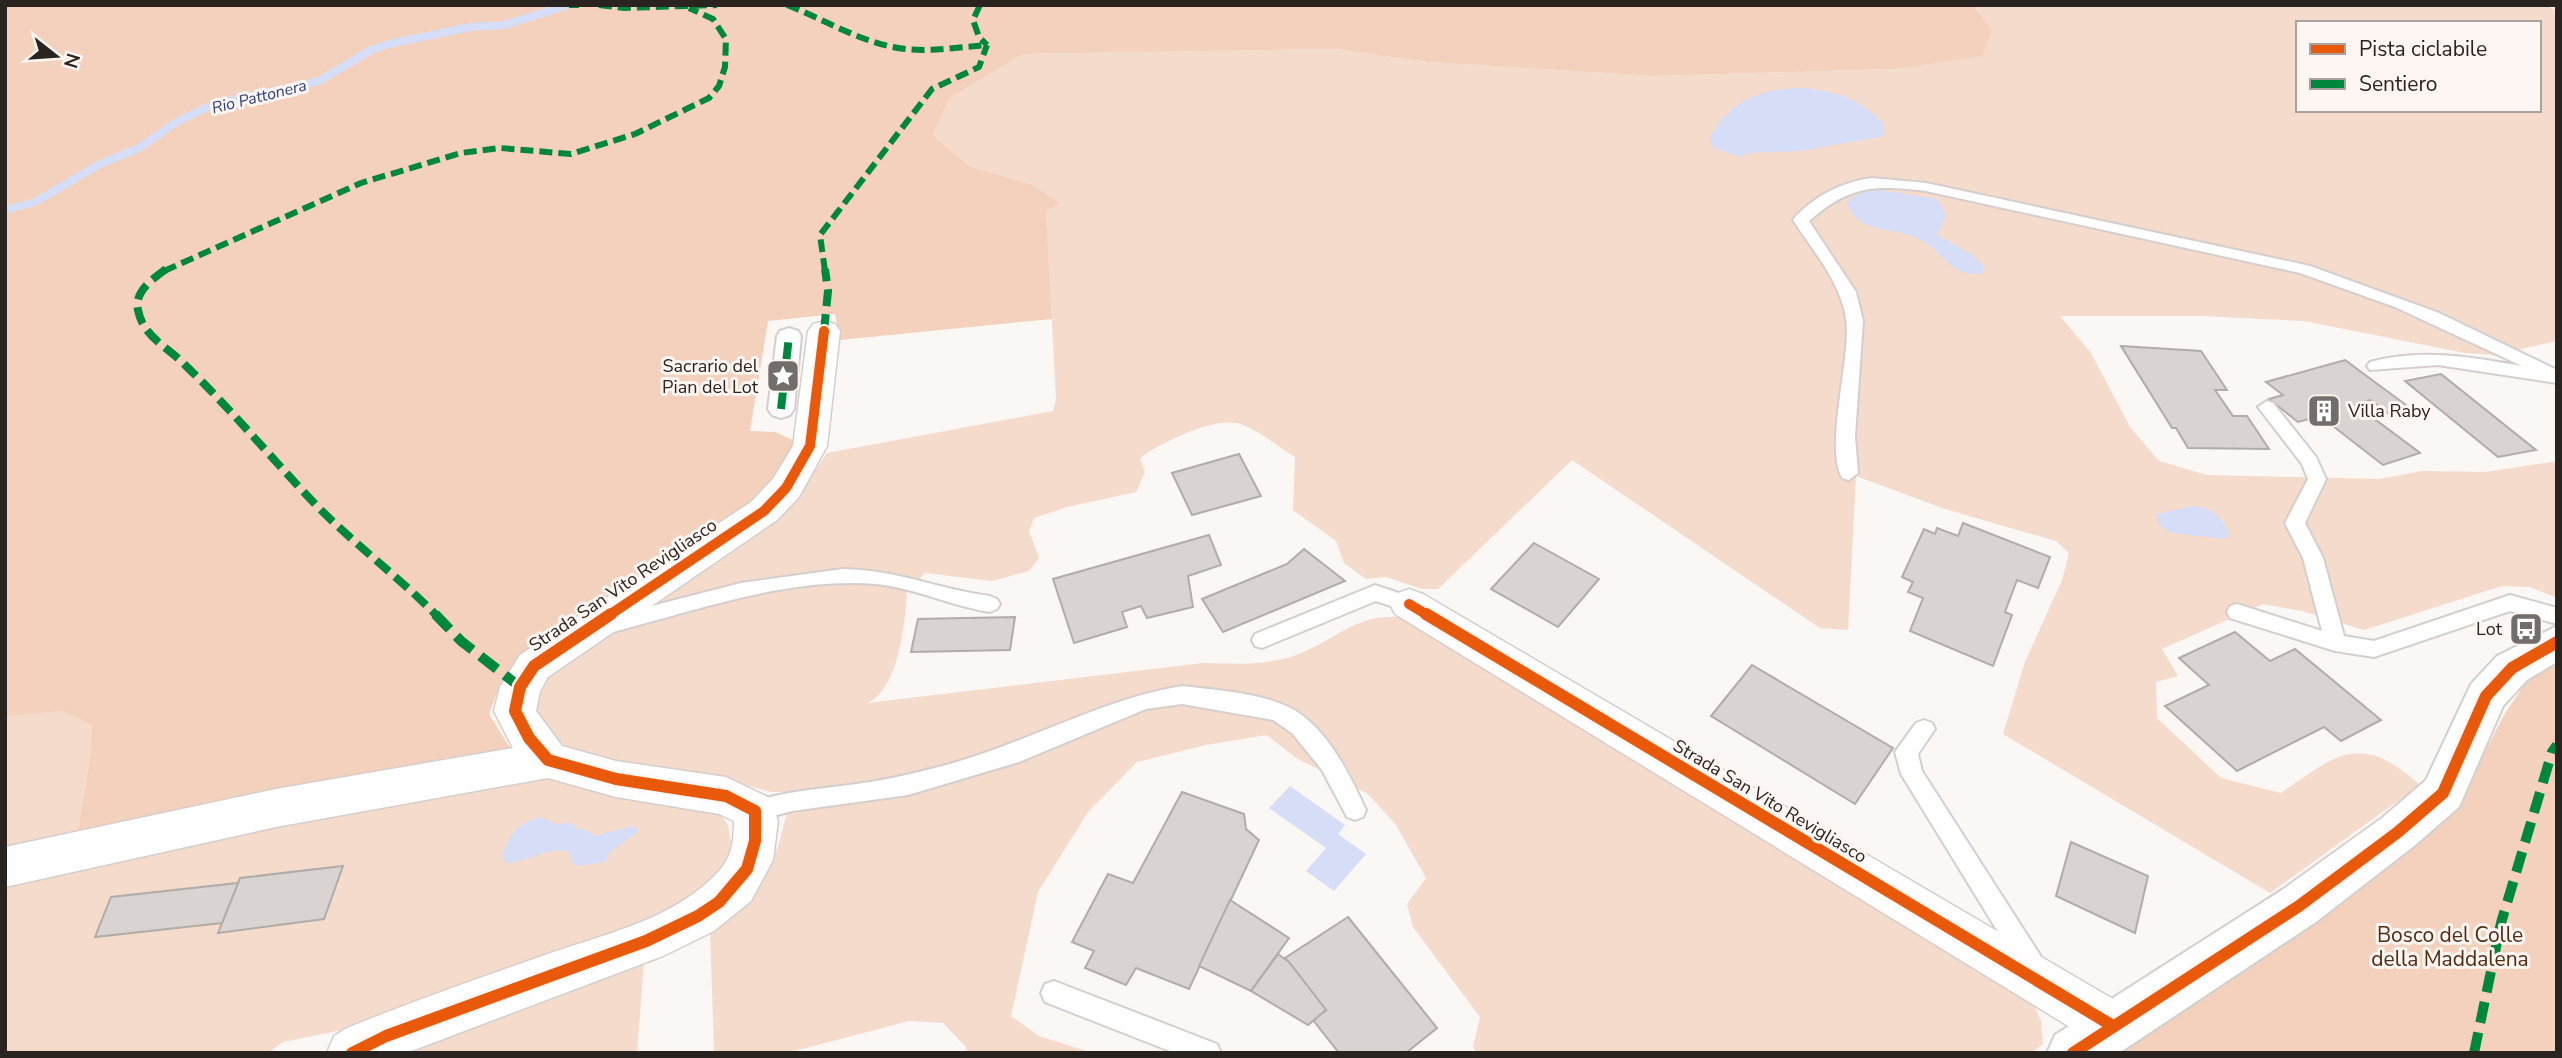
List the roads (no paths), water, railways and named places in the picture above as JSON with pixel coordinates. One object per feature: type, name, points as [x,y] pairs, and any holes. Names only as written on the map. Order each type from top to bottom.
[{"type":"street","name":"Strada San Vito Revigliasco","points":[[548,760],[529,738],[515,711],[520,687],[534,666],[764,511],[786,488],[810,446],[824,331]]},
{"type":"street","points":[[781,409],[789,336]]},
{"type":"street","name":"Strada San Vito Revigliasco","points":[[1409,604],[2113,1026]]},
{"type":"street","points":[[2073,1053],[2299,906],[2398,832],[2443,793],[2486,696],[2512,668],[2557,642]]},
{"type":"street","points":[[5,867],[142,834],[425,779],[548,760],[616,779],[726,796],[755,811],[757,837],[752,857],[735,887],[705,911],[652,938],[363,1045],[352,1053]]},
{"type":"lane","points":[[1849,473],[1846,436],[1855,321],[1848,292],[1801,220],[1823,200],[1868,181],[1938,189],[2304,269],[2353,284],[2513,354],[2557,377]]},
{"type":"lane","points":[[2376,366],[2391,361],[2439,359],[2557,377]]},
{"type":"lane","points":[[2267,407],[2310,462],[2317,479],[2295,523],[2313,558],[2335,643]]},
{"type":"lane","name":"Strada San Vito Revigliasco","points":[[587,630],[766,586],[831,577],[911,582],[959,600],[990,604]]},
{"type":"lane","points":[[1262,640],[1375,593],[1409,604]]},
{"type":"lane","points":[[2237,612],[2335,643],[2374,649],[2510,603],[2557,616]]},
{"type":"lane","points":[[755,811],[792,801],[859,794],[908,785],[1053,739],[1144,701],[1182,695],[1219,699],[1279,712],[1300,727],[1331,763],[1355,810]]},
{"type":"lane","points":[[1924,729],[1906,752],[1912,774],[2002,921],[2048,987]]},
{"type":"lane","points":[[1054,993],[1208,1053]]},
{"type":"water","points":[[1806,88],[1829,92],[1858,103],[1884,125],[1884,136],[1800,151],[1749,153],[1740,157],[1713,148],[1710,137],[1719,123],[1739,104],[1763,93]]},
{"type":"water","points":[[1879,190],[1937,199],[1946,215],[1937,235],[1971,254],[1983,265],[1983,273],[1963,272],[1919,239],[1858,220],[1851,213],[1847,202],[1861,192]]},
{"type":"water","points":[[2194,506],[2206,508],[2220,518],[2229,534],[2225,539],[2171,533],[2159,525],[2156,514]]},
{"type":"water","points":[[1290,786],[1345,825],[1338,834],[1366,854],[1334,891],[1306,871],[1326,848],[1269,808]]},
{"type":"water","points":[[540,817],[558,825],[569,822],[593,836],[634,826],[639,831],[610,852],[605,862],[577,866],[571,861],[569,852],[553,851],[505,863],[502,854],[512,835],[526,822]]},
{"type":"waterway","name":"Rio Pattonera","points":[[5,210],[35,202],[100,164],[139,148],[178,121],[214,104],[319,81],[371,50],[389,44],[470,27],[504,25],[565,6]]},
{"type":"place","name":"Sacrario del Pian del Lot","points":[[783,376]]},
{"type":"place","name":"Villa Raby","points":[[2324,411]]},
{"type":"place","name":"Lot","points":[[2526,629]]},
{"type":"park label","name":"Bosco del Colle della Maddalena","points":[[2450,947]]}]
